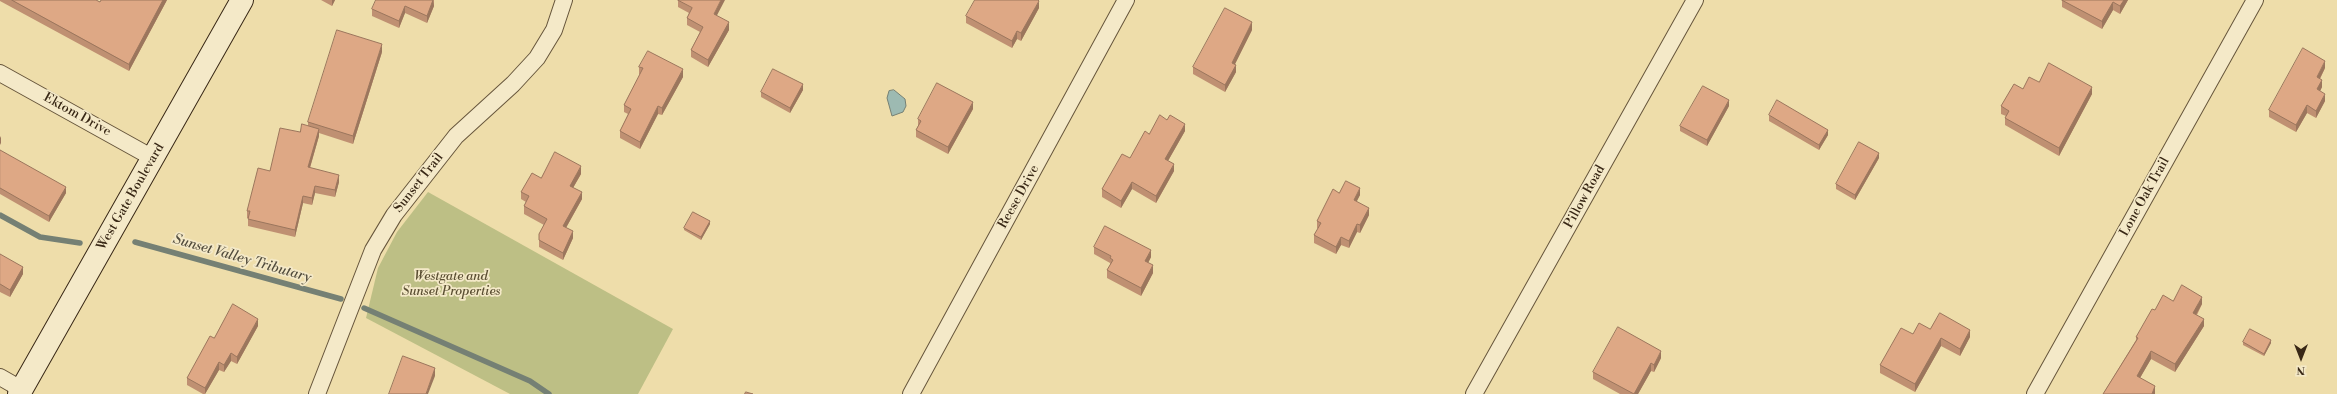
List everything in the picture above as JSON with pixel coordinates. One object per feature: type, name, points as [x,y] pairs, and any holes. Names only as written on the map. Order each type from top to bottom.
[{"type":"main road","name":"West Gate Boulevard","points":[[20,392],[242,0]]},
{"type":"street","name":"Sunset Trail","points":[[317,394],[373,250],[394,215],[456,136],[513,84],[537,58],[554,30],[564,0]]},
{"type":"street","name":"Reese Drive","points":[[911,394],[1126,0]]},
{"type":"street","name":"Pillow Road","points":[[1474,394],[1695,0]]},
{"type":"street","name":"Lone Oak Trail","points":[[2035,394],[2255,0]]},
{"type":"street","name":"Ektom Drive","points":[[0,72],[153,158]]},
{"type":"street","points":[[0,377],[20,392]]},
{"type":"green space","name":"Westgate and Sunset Properties","points":[[428,192],[673,329],[638,394],[510,394],[366,318],[378,268],[397,232]]},
{"type":"water","points":[[894,90],[905,99],[906,106],[903,112],[892,116],[887,98],[889,91]]},
{"type":"building","points":[[12,0],[96,0],[100,2],[101,0],[163,0],[129,64]]},
{"type":"building","points":[[376,0],[433,0],[427,16],[405,6],[399,21],[372,9]]},
{"type":"building","points":[[678,0],[721,0],[714,14],[729,22],[708,60],[691,50],[703,27],[687,18],[692,8]]},
{"type":"building","points":[[975,0],[1039,1],[1021,33],[1017,31],[1012,41],[966,16]]},
{"type":"building","points":[[2062,0],[2124,0],[2120,6],[2113,2],[2102,21]]},
{"type":"building","points":[[1225,8],[1252,22],[1232,63],[1236,65],[1225,85],[1193,67]]},
{"type":"building","points":[[337,30],[382,44],[353,136],[308,122]]},
{"type":"building","points":[[2303,48],[2325,61],[2317,77],[2322,80],[2317,89],[2325,94],[2316,111],[2307,105],[2296,125],[2269,110]]},
{"type":"building","points":[[648,51],[683,69],[662,108],[658,106],[640,142],[620,131],[631,109],[624,105],[643,68],[639,67]]},
{"type":"building","points":[[2049,63],[2092,87],[2059,148],[2005,118],[2009,111],[2001,106],[2014,84],[2023,89],[2029,77],[2039,82]]},
{"type":"building","points":[[773,69],[803,84],[790,108],[761,92]]},
{"type":"building","points":[[937,83],[973,102],[948,147],[916,130],[921,121],[918,119]]},
{"type":"building","points":[[1703,86],[1729,100],[1707,140],[1680,126]]},
{"type":"building","points":[[1777,100],[1828,130],[1819,145],[1769,115]]},
{"type":"building","points":[[1160,115],[1167,120],[1170,115],[1185,124],[1165,159],[1174,164],[1156,196],[1132,182],[1121,201],[1102,189],[1122,154],[1130,158],[1145,131],[1149,134]]},
{"type":"building","points":[[302,124],[319,129],[308,167],[339,175],[335,190],[315,186],[312,198],[303,196],[295,230],[248,219],[250,211],[247,211],[258,168],[270,171],[280,128],[300,132]]},
{"type":"building","points":[[1859,142],[1879,153],[1855,195],[1836,184]]},
{"type":"building","points":[[0,150],[66,187],[49,216],[0,188]]},
{"type":"building","points":[[555,152],[581,166],[570,186],[582,192],[563,226],[573,231],[563,253],[539,240],[539,234],[547,219],[524,206],[529,196],[521,192],[532,173],[541,178]]},
{"type":"building","points":[[1346,181],[1360,188],[1354,200],[1369,208],[1360,225],[1357,224],[1349,241],[1341,237],[1336,247],[1314,235],[1321,223],[1317,221],[1333,189],[1339,193]]},
{"type":"building","points":[[693,212],[710,221],[701,237],[684,228]]},
{"type":"building","points":[[1105,226],[1151,250],[1145,261],[1153,265],[1141,288],[1107,270],[1113,260],[1110,258],[1111,256],[1094,247]]},
{"type":"building","points":[[0,254],[23,267],[10,290],[0,284]]},
{"type":"building","points":[[2182,285],[2202,297],[2193,313],[2204,319],[2175,364],[2151,351],[2137,376],[2155,386],[2152,394],[2103,394],[2138,338],[2136,337],[2152,309],[2155,310],[2163,295],[2173,301]]},
{"type":"building","points":[[233,304],[258,319],[237,357],[231,353],[224,365],[219,362],[205,388],[187,378],[210,336],[214,338]]},
{"type":"building","points":[[1940,313],[1970,330],[1960,349],[1941,338],[1915,384],[1880,365],[1901,328],[1913,334],[1919,323],[1930,329]]},
{"type":"building","points":[[1618,327],[1661,351],[1654,365],[1651,363],[1634,394],[1593,372]]},
{"type":"building","points":[[2250,329],[2271,340],[2264,354],[2243,342]]},
{"type":"building","points":[[403,356],[435,368],[426,394],[389,394]]},
{"type":"waterway","name":"Sunset Valley Tributary","points":[[0,215],[40,237],[80,243]]},
{"type":"waterway","name":"Sunset Valley Tributary","points":[[135,242],[341,299]]},
{"type":"waterway","name":"Sunset Valley Tributary","points":[[364,308],[530,381],[549,394]]}]
